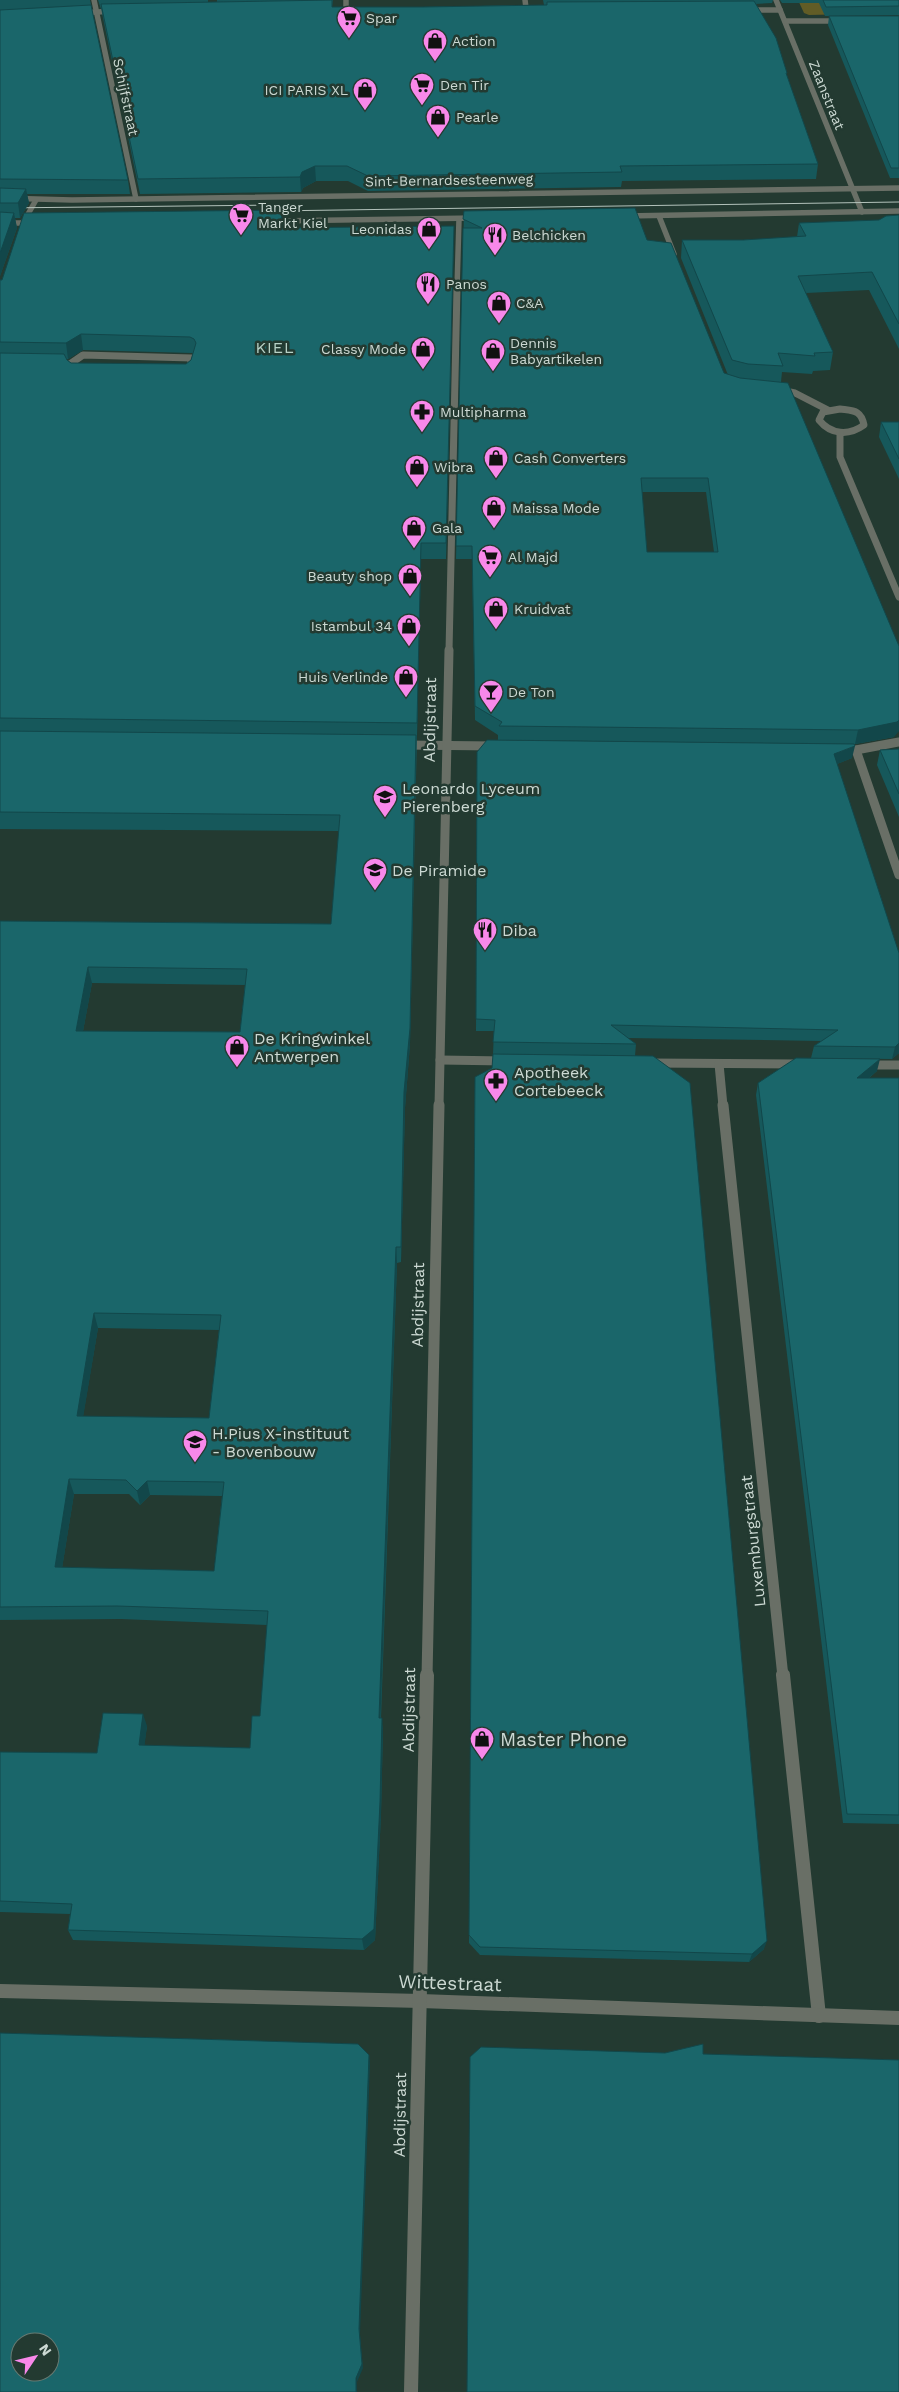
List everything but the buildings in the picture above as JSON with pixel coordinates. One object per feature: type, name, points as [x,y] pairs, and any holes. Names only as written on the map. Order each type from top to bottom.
[{"type":"street","name":"Schijfstraat","points":[[94,0],[136,199]]},
{"type":"street","points":[[346,0],[346,10]]},
{"type":"street","points":[[525,0],[526,8]]},
{"type":"street","name":"Zaanstraat","points":[[776,0],[862,212]]},
{"type":"street","points":[[518,8],[533,10]]},
{"type":"street","points":[[336,10],[356,10]]},
{"type":"street","points":[[741,10],[780,10]]},
{"type":"street","points":[[78,13],[122,11]]},
{"type":"street","points":[[786,21],[845,20]]},
{"type":"street","name":"Sint-Bernardsesteenweg","points":[[0,198],[36,200],[136,199],[899,188]]},
{"type":"street","points":[[22,226],[36,200]]},
{"type":"street","points":[[621,216],[899,211]]},
{"type":"street","points":[[659,216],[679,266]]},
{"type":"street","points":[[263,221],[488,218]]},
{"type":"street","name":"Abdijstraat","points":[[411,2392],[459,219]]},
{"type":"street","points":[[0,223],[22,226],[41,223]]},
{"type":"street","points":[[52,364],[70,364],[83,355],[192,358],[188,374],[178,374]]},
{"type":"street","points":[[70,364],[74,373]]},
{"type":"street","points":[[771,390],[778,389],[795,393],[828,410]]},
{"type":"street","points":[[848,409],[857,412],[864,419],[864,425],[860,429],[840,432],[825,427],[819,420],[823,412],[848,409]]},
{"type":"street","points":[[840,432],[840,457],[899,597]]},
{"type":"street","points":[[836,749],[856,750],[899,742]]},
{"type":"street","points":[[397,745],[507,746]]},
{"type":"street","points":[[856,750],[899,875]]},
{"type":"street","points":[[440,1060],[520,1061]]},
{"type":"street","points":[[640,1062],[809,1064]]},
{"type":"street","name":"Luxemburgstraat","points":[[719,1064],[819,2016]]},
{"type":"street","points":[[859,1065],[899,1066]]},
{"type":"street","name":"Wittestraat","points":[[0,1990],[420,2001],[899,2018]]},
{"type":"shaded area","points":[[798,0],[899,13],[809,15],[804,13]]},
{"type":"tram line","points":[[270,211],[899,202]]},
{"type":"tram line","points":[[0,208],[279,205]]},
{"type":"place","name":"Spar","points":[[349,39]]},
{"type":"place","name":"Action","points":[[435,62]]},
{"type":"place","name":"Den Tir","points":[[422,106]]},
{"type":"place","name":"ICI PARIS XL","points":[[365,111]]},
{"type":"place","name":"Pearle","points":[[438,138]]},
{"type":"place","name":"Tanger Markt Kiel","points":[[241,236]]},
{"type":"place","name":"Leonidas","points":[[429,250]]},
{"type":"place","name":"Belchicken","points":[[495,256]]},
{"type":"place","name":"Panos","points":[[428,305]]},
{"type":"place","name":"C&A","points":[[499,324]]},
{"type":"place","name":"Classy Mode","points":[[423,370]]},
{"type":"place","name":"Dennis Babyartikelen","points":[[493,372]]},
{"type":"place","name":"Multipharma","points":[[422,433]]},
{"type":"place","name":"Cash Converters","points":[[496,479]]},
{"type":"place","name":"Wibra","points":[[417,488]]},
{"type":"place","name":"Maissa Mode","points":[[494,529]]},
{"type":"place","name":"Gala","points":[[414,549]]},
{"type":"place","name":"Al Majd","points":[[490,578]]},
{"type":"place","name":"Beauty shop","points":[[410,597]]},
{"type":"place","name":"Kruidvat","points":[[496,630]]},
{"type":"place","name":"Istambul 34","points":[[409,647]]},
{"type":"place","name":"Huis Verlinde","points":[[406,698]]},
{"type":"place","name":"De Ton","points":[[491,713]]},
{"type":"place","name":"Leonardo Lyceum Pierenberg","points":[[385,818]]},
{"type":"place","name":"De Piramide","points":[[375,891]]},
{"type":"place","name":"Diba","points":[[485,951]]},
{"type":"place","name":"De Kringwinkel Antwerpen","points":[[237,1068]]},
{"type":"place","name":"Apotheek Cortebeeck","points":[[496,1102]]},
{"type":"place","name":"H.Pius X-instituut - Bovenbouw","points":[[195,1463]]},
{"type":"place","name":"Master Phone","points":[[482,1760]]},
{"type":"district","name":"KIEL","points":[[275,347]]}]
